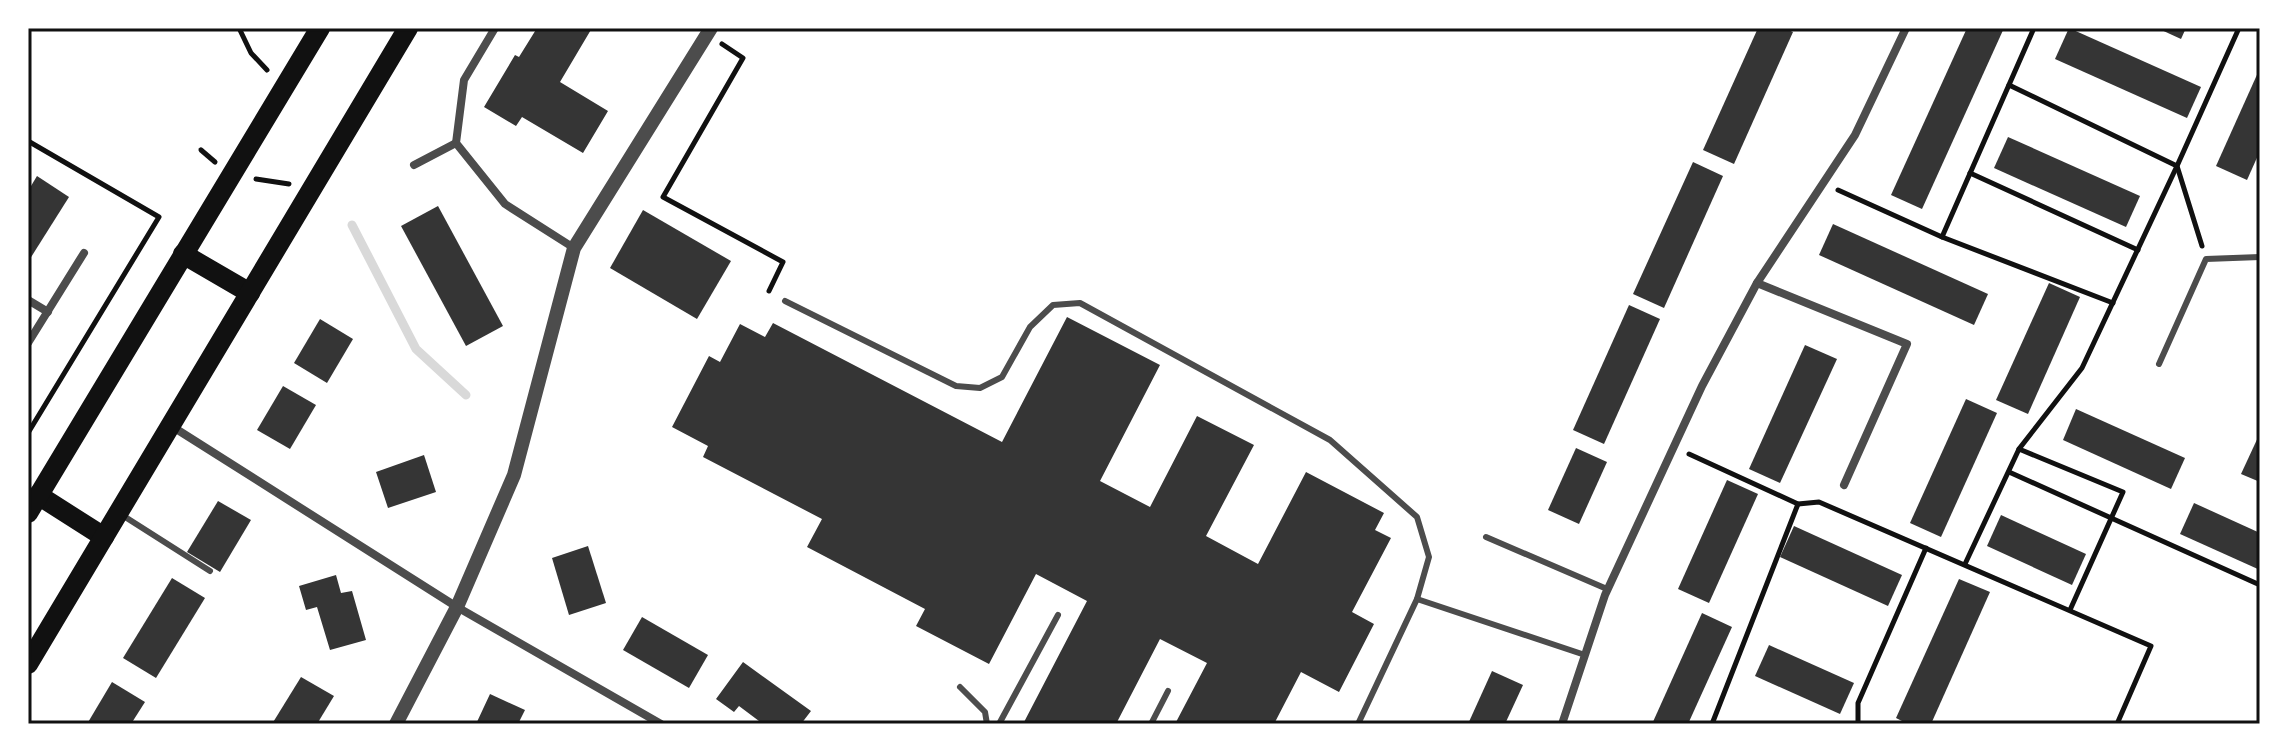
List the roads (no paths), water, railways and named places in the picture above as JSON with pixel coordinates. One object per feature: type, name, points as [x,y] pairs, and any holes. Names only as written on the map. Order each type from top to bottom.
[{"type":"main road","points":[[104,537],[33,504],[320,28]]},
{"type":"main road","points":[[28,664],[408,28]]},
{"type":"main road","points":[[183,254],[250,293]]},
{"type":"street","points":[[495,28],[464,80],[456,143],[505,204],[574,248]]},
{"type":"street","points":[[1562,724],[1607,589],[1702,386],[1757,283],[1855,135],[1906,28]]},
{"type":"street","points":[[396,724],[457,607],[514,475],[574,248],[709,31]]},
{"type":"street","points":[[414,165],[456,143]]},
{"type":"street","points":[[28,343],[84,253]]},
{"type":"street","points":[[1757,283],[1907,344],[1844,485]]},
{"type":"street","points":[[28,300],[48,312]]},
{"type":"street","points":[[171,427],[457,607],[661,724]]},
{"type":"lane","points":[[2159,364],[2206,259],[2260,257]]},
{"type":"lane","points":[[785,301],[956,386],[980,388],[1002,377],[1030,327],[1053,305],[1080,303],[1330,440],[1417,517],[1429,557],[1417,599],[1358,724]]},
{"type":"lane","points":[[119,513],[210,571]]},
{"type":"lane","points":[[1486,537],[1607,589]]},
{"type":"lane","points":[[1417,599],[1585,655]]},
{"type":"lane","points":[[999,724],[1058,615]]},
{"type":"lane","points":[[960,687],[985,712],[987,724]]},
{"type":"lane","points":[[1151,724],[1168,691]]},
{"type":"waterway","points":[[352,225],[416,349],[466,395]]}]
